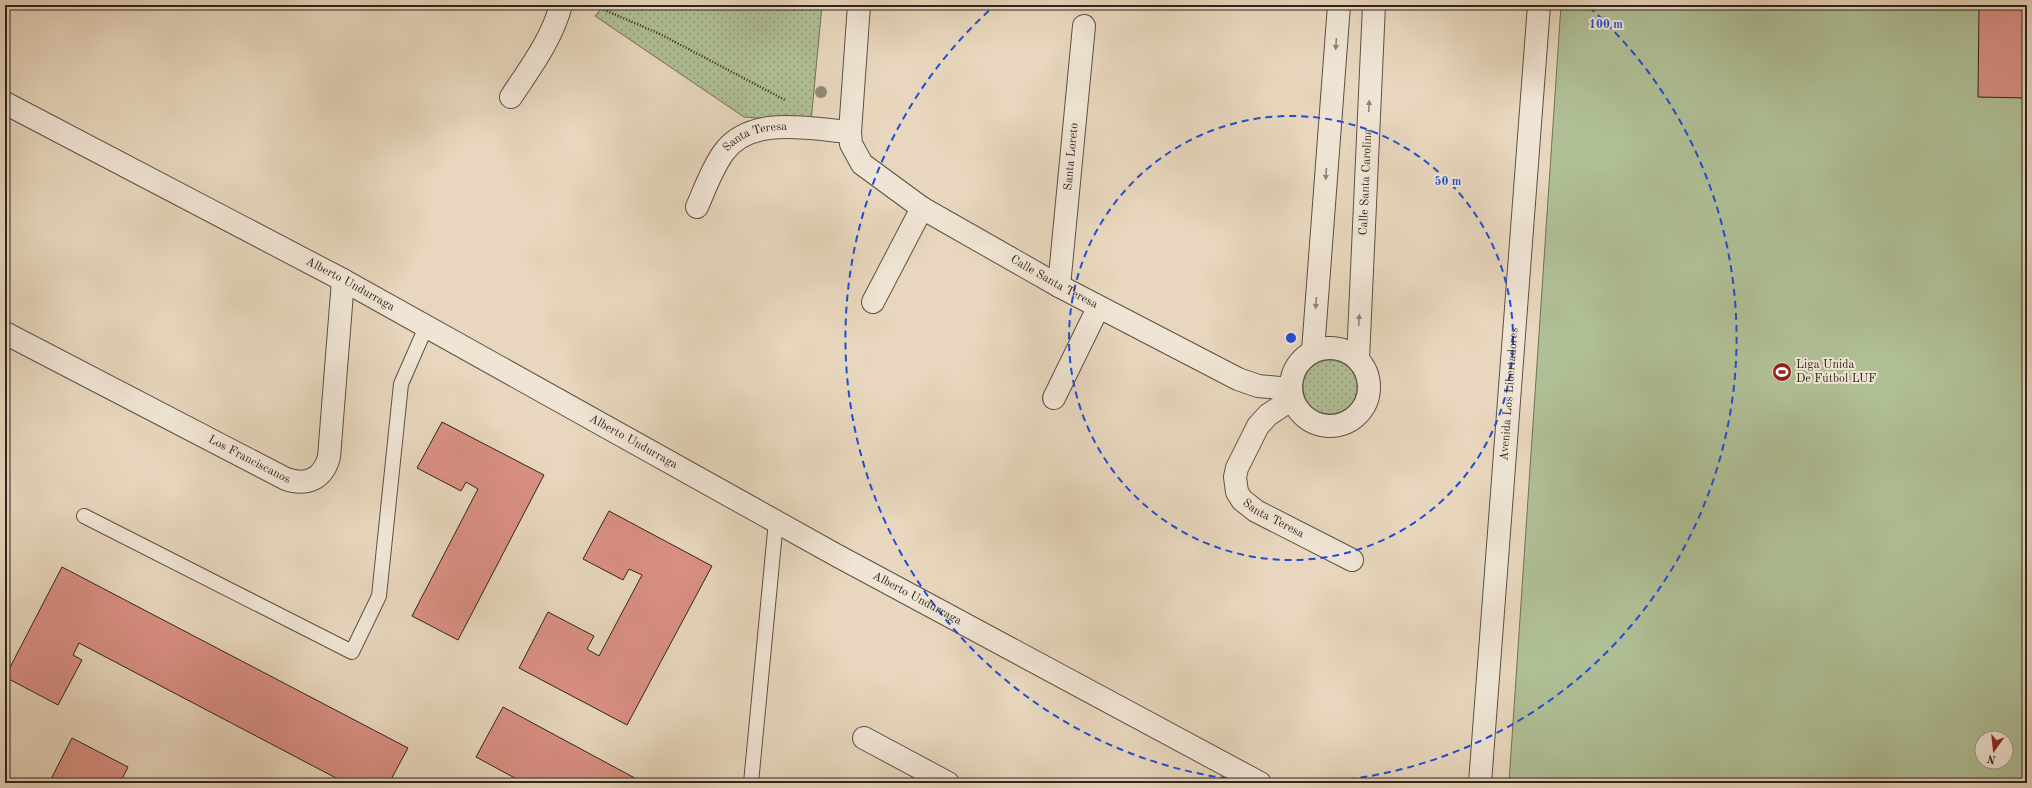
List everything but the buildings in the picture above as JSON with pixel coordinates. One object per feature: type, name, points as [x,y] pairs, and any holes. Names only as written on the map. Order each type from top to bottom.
[{"type":"street","points":[[511,97],[550,36],[561,5]]},
{"type":"street","name":"Calle Santa Teresa","points":[[859,5],[850,132],[851,144],[862,164],[922,208],[1098,308],[1238,379],[1258,386],[1291,394]]},
{"type":"street","points":[[1313,351],[1339,5]]},
{"type":"street","name":"Calle Santa Carolina","points":[[1358,359],[1374,5]]},
{"type":"street","name":"Avenida Los Libertadores","points":[[1480,783],[1539,5]]},
{"type":"street","name":"Santa Loreto","points":[[1058,286],[1084,26]]},
{"type":"street","name":"Alberto Undurraga","points":[[5,103],[343,280],[776,522],[1260,783]]},
{"type":"street","name":"Santa Teresa","points":[[697,207],[724,152],[742,135],[756,129],[771,127],[850,132]]},
{"type":"street","points":[[873,302],[922,208]]},
{"type":"street","name":"Los Franciscanos","points":[[5,333],[286,478],[295,482],[305,483],[314,480],[322,474],[327,466],[329,457],[343,280]]},
{"type":"street","points":[[1054,398],[1098,308]]},
{"type":"street","points":[[1324,348],[1336,348],[1348,352],[1358,359],[1365,370],[1369,382],[1369,395],[1355,418],[1343,424],[1331,427],[1318,425],[1306,418],[1297,409],[1291,394],[1291,377],[1303,358],[1313,351],[1324,348]]},
{"type":"street","name":"Santa Teresa","points":[[1291,394],[1258,426],[1237,468],[1235,477],[1237,492],[1242,500],[1256,511],[1352,560]]},
{"type":"street","points":[[864,738],[948,783]]},
{"type":"lane","points":[[84,516],[352,652],[379,596],[402,384],[426,327]]},
{"type":"lane","points":[[751,783],[776,522]]},
{"type":"path","points":[[593,5],[660,34],[788,101]]},
{"type":"green space","points":[[604,5],[822,5],[811,122],[744,117],[595,16]]},
{"type":"green space","name":"Liga Unida De Fútbol LUF","points":[[1561,5],[2027,5],[2027,783],[1509,783]]},
{"type":"green space","points":[[1330,360],[1340,362],[1349,368],[1355,377],[1357,387],[1355,397],[1349,406],[1340,412],[1330,414],[1320,412],[1311,406],[1305,397],[1303,387],[1305,377],[1311,368],[1320,362]]},
{"type":"place","name":"Liga Unida De Fútbol LUF","points":[[1782,372]]}]
